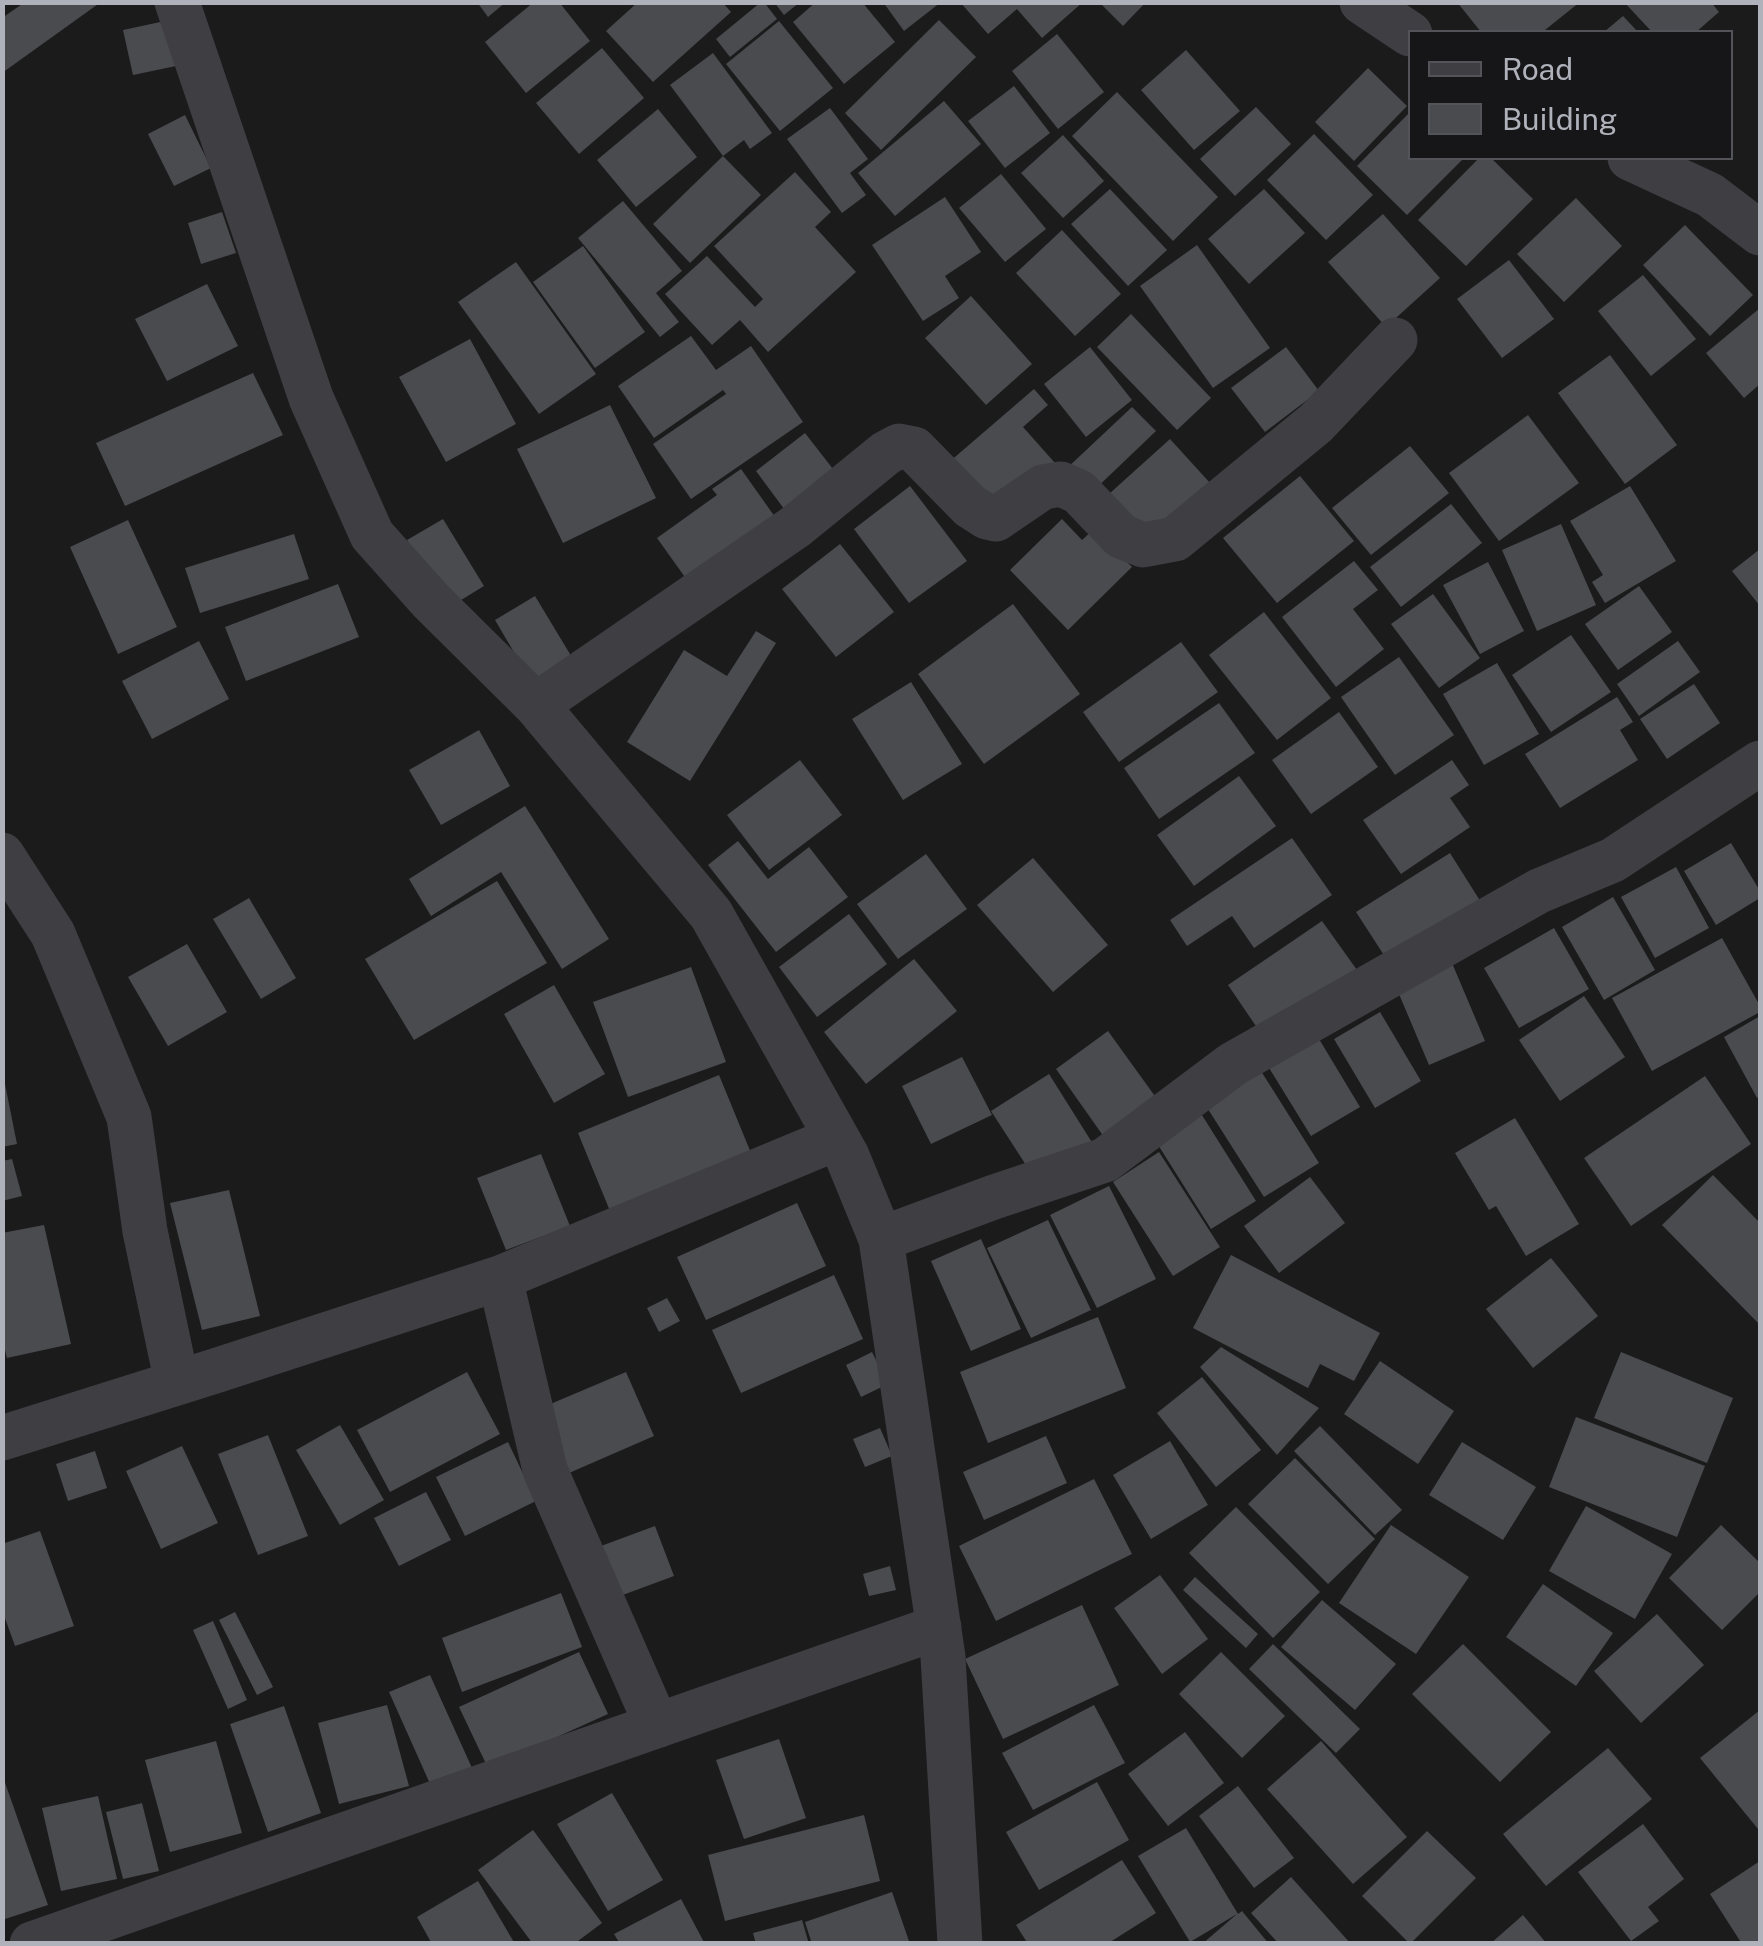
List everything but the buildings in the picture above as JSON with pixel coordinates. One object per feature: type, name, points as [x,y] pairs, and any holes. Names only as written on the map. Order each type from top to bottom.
[{"type":"street","points":[[177,2],[311,398],[372,535],[431,601],[536,705],[710,914],[847,1156],[881,1240],[942,1657],[960,1944]]},
{"type":"street","points":[[1362,2],[1408,33]]},
{"type":"street","points":[[1634,160],[1710,196],[1760,234]]},
{"type":"street","points":[[536,705],[795,527],[899,446],[914,449],[970,506],[987,517],[996,519],[1044,487],[1061,484],[1079,492],[1121,536],[1143,544],[1175,539],[1316,424],[1395,340]]},
{"type":"street","points":[[881,1240],[1105,1160],[1234,1064],[1539,891],[1612,860],[1760,763]]},
{"type":"street","points":[[2,855],[53,934],[128,1116],[145,1231],[177,1383]]},
{"type":"street","points":[[2,1438],[500,1278],[837,1138]]},
{"type":"street","points":[[500,1278],[545,1470],[657,1726]]},
{"type":"street","points":[[32,1944],[938,1628]]}]
